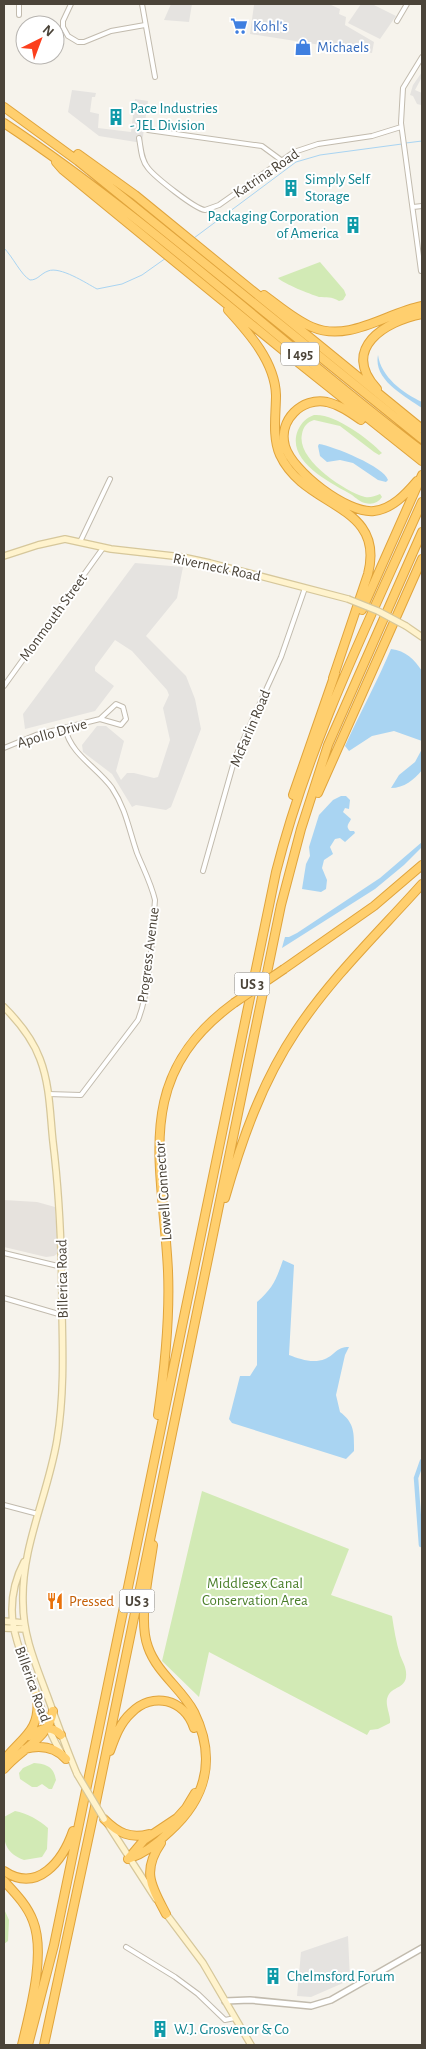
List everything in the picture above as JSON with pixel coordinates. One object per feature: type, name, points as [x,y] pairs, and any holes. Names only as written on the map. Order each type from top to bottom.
[{"type":"highway","name":"I 495","points":[[4,108],[78,160],[422,439]]},
{"type":"highway","name":"I 495","points":[[4,122],[122,206],[421,455]]},
{"type":"highway","points":[[31,126],[105,173],[422,429]]},
{"type":"highway","points":[[50,154],[63,170],[310,372],[421,455]]},
{"type":"highway","points":[[216,261],[301,321],[323,331],[349,331],[422,306]]},
{"type":"highway","points":[[218,296],[252,338],[270,368],[276,389],[276,441],[282,459],[310,489],[358,521],[369,538],[371,557],[368,574],[298,778],[286,821],[280,857]]},
{"type":"highway","points":[[408,418],[370,380],[364,367],[364,354],[370,340],[382,328],[422,314]]},
{"type":"highway","points":[[421,455],[350,412],[327,402],[313,402],[300,407],[288,419],[284,431],[284,443],[287,451],[300,469],[328,492],[360,510],[376,511],[394,503],[407,492],[422,474]]},
{"type":"highway","points":[[333,678],[422,474]]},
{"type":"highway","name":"US 3","points":[[28,2045],[54,1945],[266,914],[280,857],[296,801],[328,712],[422,502]]},
{"type":"highway","name":"US 3","points":[[44,2045],[280,905],[301,829],[333,732],[422,532]]},
{"type":"highway","points":[[301,829],[422,559]]},
{"type":"highway","name":"Lowell Connector","points":[[148,1486],[164,1370],[169,1309],[166,1235],[158,1151],[161,1114],[171,1079],[185,1053],[207,1026],[234,1004],[374,906],[422,865]]},
{"type":"highway","points":[[208,1255],[243,1138],[261,1095],[284,1050],[331,985],[422,884]]},
{"type":"highway","points":[[128,1859],[149,1849],[184,1818],[195,1804],[203,1783],[205,1760],[202,1735],[193,1712],[157,1666],[147,1647],[146,1603],[161,1484]]},
{"type":"highway","points":[[4,1760],[32,1730],[37,1720],[37,1696]]},
{"type":"highway","points":[[101,1776],[115,1736],[124,1720],[132,1711],[142,1704],[154,1700],[165,1700],[177,1704],[185,1712],[193,1725],[199,1747],[200,1768],[194,1794],[183,1812],[141,1843],[128,1859]]},
{"type":"highway","points":[[4,1769],[21,1751],[40,1737],[49,1727],[53,1712]]},
{"type":"highway","points":[[22,1741],[35,1732],[49,1727],[54,1728],[61,1734]]},
{"type":"highway","points":[[21,1751],[33,1747],[51,1748],[66,1759]]},
{"type":"highway","points":[[4,1871],[15,1877],[27,1878],[48,1870],[58,1861],[68,1845],[83,1800]]},
{"type":"highway","points":[[104,1819],[113,1828],[126,1835],[138,1836],[154,1833]]},
{"type":"highway","points":[[166,1835],[153,1855],[149,1870],[151,1884],[166,1914]]},
{"type":"highway","points":[[4,1881],[30,1913],[38,1941],[38,1962],[22,2045]]},
{"type":"main road","name":"Riverneck Road","points":[[4,556],[65,539],[103,548],[210,562],[348,599],[378,611],[422,637]]},
{"type":"main road","name":"Billerica Road","points":[[4,1007],[35,1047],[40,1058],[48,1094],[58,1188],[62,1268],[61,1406],[56,1442],[25,1560],[22,1592],[24,1626],[53,1712],[77,1774]]},
{"type":"main road","name":"Billerica Road","points":[[25,1560],[14,1586],[12,1610],[14,1625],[49,1727],[66,1759],[128,1859],[203,1963],[251,2045]]},
{"type":"main road","points":[[4,1621],[24,1626]]},
{"type":"main road","points":[[4,1628],[14,1625]]},
{"type":"street","points":[[18,4],[19,15]]},
{"type":"street","points":[[71,4],[63,21],[63,27],[68,36],[78,42],[84,42],[111,31],[145,25]]},
{"type":"street","points":[[142,4],[155,77]]},
{"type":"street","points":[[397,21],[407,4]]},
{"type":"street","points":[[421,271],[421,250],[401,127],[403,88],[422,57]]},
{"type":"street","name":"Katrina Road","points":[[139,138],[143,157],[148,168],[193,206],[209,210],[219,205],[281,160],[304,148],[372,136],[401,127]]},
{"type":"street","points":[[148,130],[262,146],[274,152],[281,160]]},
{"type":"street","points":[[413,207],[422,206]]},
{"type":"street","points":[[80,542],[110,479]]},
{"type":"street","name":"Monmouth Street","points":[[4,686],[103,548]]},
{"type":"street","name":"McFarlin Road","points":[[203,871],[235,758],[281,657],[305,588]]},
{"type":"street","name":"Apollo Drive","points":[[4,748],[36,735],[100,719],[116,704],[123,707],[126,719],[121,725],[100,719]]},
{"type":"street","name":"Progress Avenue","points":[[48,1094],[81,1095],[138,1020],[143,1008],[155,900],[122,804],[104,778],[74,749],[65,728]]},
{"type":"street","points":[[4,1253],[62,1268]]},
{"type":"street","points":[[4,1298],[62,1315]]},
{"type":"street","points":[[4,1505],[38,1514]]},
{"type":"street","points":[[126,1947],[198,1994],[225,2020],[235,2018]]},
{"type":"street","points":[[225,2001],[250,2000],[311,2006],[318,2005],[331,2000],[422,1948]]},
{"type":"shaded area","points":[[171,4],[192,4],[189,22],[164,20]]},
{"type":"shaded area","points":[[248,4],[329,4],[340,9],[339,14],[346,17],[345,25],[374,42],[372,53],[250,34],[254,5]]},
{"type":"shaded area","points":[[361,4],[372,4],[396,16],[380,39],[348,23]]},
{"type":"shaded area","points":[[422,72],[422,77],[415,90],[422,93],[421,105],[417,104],[413,96],[410,95],[413,85]]},
{"type":"shaded area","points":[[72,90],[96,93],[95,97],[92,97],[90,112],[99,114],[98,128],[131,132],[135,99],[148,101],[142,143],[99,136],[68,112]]},
{"type":"shaded area","points":[[135,563],[183,567],[177,598],[146,636],[186,676],[195,699],[201,729],[171,807],[166,810],[136,805],[132,807],[112,774],[83,752],[82,745],[97,726],[106,726],[124,741],[116,771],[121,780],[127,773],[154,778],[158,777],[170,740],[163,708],[169,695],[167,690],[132,651],[115,640],[95,667],[95,671],[114,686],[95,711],[25,729],[23,714]]},
{"type":"shaded area","points":[[4,1200],[37,1202],[55,1207],[58,1253],[54,1256],[46,1257],[4,1247]]},
{"type":"shaded area","points":[[348,1936],[350,1980],[311,1997],[297,1996],[301,1952]]},
{"type":"green space","points":[[320,262],[344,290],[346,295],[343,300],[319,297],[291,286],[278,278]]},
{"type":"green space","points":[[314,415],[322,415],[341,422],[360,434],[382,453],[379,455],[374,452],[340,426],[314,420],[307,423],[302,434],[302,444],[306,454],[323,473],[356,494],[371,497],[380,494],[382,497],[379,501],[370,504],[361,502],[312,470],[304,461],[298,452],[296,441],[298,430],[304,421]]},
{"type":"green space","name":"Middlesex Canal Conservation Area","points":[[202,1491],[349,1549],[331,1595],[392,1616],[397,1645],[406,1674],[405,1681],[390,1693],[387,1699],[390,1723],[378,1729],[370,1730],[367,1735],[209,1652],[199,1697],[162,1661]]},
{"type":"green space","points":[[34,1763],[46,1765],[52,1769],[56,1780],[52,1789],[42,1784],[32,1787],[20,1779],[19,1773],[23,1768]]},
{"type":"green space","points":[[15,1811],[33,1817],[48,1828],[47,1849],[42,1857],[24,1860],[11,1852],[5,1843],[4,1817]]},
{"type":"green space","points":[[4,1909],[9,1920],[8,1941],[4,1944]]},
{"type":"water","points":[[378,355],[383,370],[388,377],[401,389],[422,402],[422,408],[399,393],[385,380],[380,372]]},
{"type":"water","points":[[319,444],[369,463],[385,475],[388,480],[386,482],[378,480],[353,463],[340,460],[327,462],[320,456]]},
{"type":"water","points":[[391,649],[409,656],[422,671],[422,741],[394,731],[372,736],[349,751],[345,746]]},
{"type":"water","points":[[422,749],[422,770],[408,783],[400,787],[391,788],[399,775],[415,762]]},
{"type":"water","points":[[346,796],[350,800],[349,809],[345,808],[343,812],[351,819],[348,828],[355,833],[345,842],[340,838],[335,839],[330,847],[333,854],[324,860],[322,868],[327,880],[326,889],[321,892],[302,889],[306,864],[310,856],[309,847],[319,815],[333,800]]},
{"type":"water","points":[[422,842],[422,847],[404,865],[375,889],[282,948],[285,937],[297,933],[380,878]]},
{"type":"water","points":[[283,1260],[294,1265],[289,1355],[316,1361],[328,1357],[341,1348],[349,1347],[345,1355],[336,1395],[340,1412],[349,1420],[354,1434],[354,1451],[346,1459],[232,1423],[229,1419],[240,1376],[250,1376],[257,1365],[257,1302],[273,1283]]},
{"type":"waterway","points":[[406,143],[422,141]]},
{"type":"waterway","points":[[194,238],[296,162],[320,155],[402,144]]},
{"type":"waterway","points":[[4,248],[23,274],[30,280],[53,270],[73,276],[97,289],[122,284],[142,275],[166,258]]},
{"type":"waterway","points":[[421,1545],[416,1478],[422,1461]]},
{"type":"place","name":"Kohl's","points":[[239,26]]},
{"type":"place","name":"Michaels","points":[[303,47]]},
{"type":"place","name":"Pace Industries - JEL Division","points":[[116,117]]},
{"type":"place","name":"Simply Self Storage","points":[[291,188]]},
{"type":"place","name":"Packaging Corporation of America","points":[[353,225]]},
{"type":"place","name":"Pressed","points":[[55,1601]]},
{"type":"place","name":"Chelmsford Forum","points":[[273,1976]]},
{"type":"place","name":"W.J. Grosvenor & Co","points":[[160,2029]]}]
